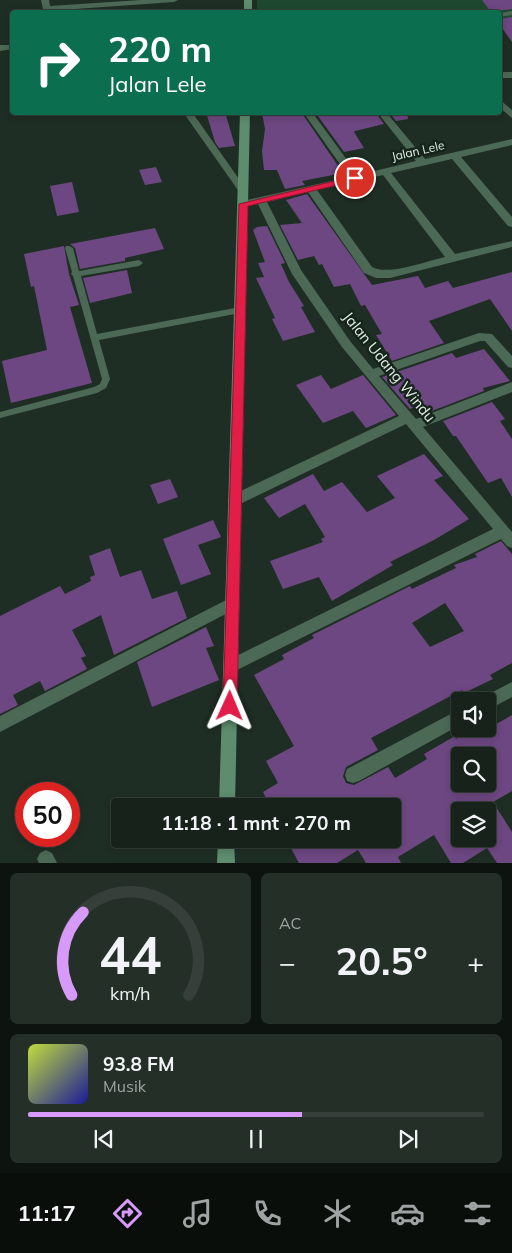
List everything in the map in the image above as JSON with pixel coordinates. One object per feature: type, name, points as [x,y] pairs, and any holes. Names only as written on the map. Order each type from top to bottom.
[{"type":"main road","points":[[227,798],[246,115]]},
{"type":"main road","points":[[226,848],[226,863]]},
{"type":"street","points":[[59,10],[174,0]]},
{"type":"street","points":[[502,105],[512,115]]},
{"type":"street","points":[[189,115],[244,191]]},
{"type":"street","points":[[309,115],[355,178]]},
{"type":"street","points":[[384,115],[423,163]]},
{"type":"street","name":"Jalan Lele","points":[[243,204],[512,142]]},
{"type":"street","points":[[454,155],[512,224]]},
{"type":"street","points":[[385,171],[452,258]]},
{"type":"street","points":[[311,188],[368,270],[376,274],[390,274],[512,244]]},
{"type":"street","name":"Jalan Udang Windu","points":[[261,200],[296,271],[346,344],[508,536]]},
{"type":"street","points":[[371,374],[479,337],[488,337],[512,364]]},
{"type":"street","points":[[235,500],[410,422],[512,387]]},
{"type":"street","points":[[231,666],[508,536]]},
{"type":"street","points":[[0,724],[232,603]]},
{"type":"street","points":[[496,698],[512,689]]},
{"type":"street","points":[[353,775],[451,722]]},
{"type":"lane","points":[[0,415],[97,390],[103,386],[106,379],[69,248]]},
{"type":"lane","points":[[76,274],[138,263]]},
{"type":"lane","points":[[94,338],[240,310]]},
{"type":"green space","points":[[257,0],[512,0],[512,24],[502,25],[502,10],[257,10]]},
{"type":"building","points":[[482,0],[512,0],[512,9],[490,10]]},
{"type":"building","points":[[512,17],[512,42],[502,28],[502,19]]},
{"type":"building","points":[[207,115],[226,115],[235,146],[219,148],[215,142]]},
{"type":"building","points":[[263,115],[303,115],[343,173],[302,181],[305,185],[285,189],[277,170],[264,170],[262,151],[265,129]]},
{"type":"building","points":[[317,115],[377,115],[384,124],[354,132],[364,148],[344,152]]},
{"type":"building","points":[[391,115],[407,115],[408,119],[396,121]]},
{"type":"building","points":[[156,167],[162,182],[145,185],[139,170]]},
{"type":"building","points":[[72,182],[79,212],[57,216],[50,186]]},
{"type":"building","points":[[307,194],[372,285],[418,276],[425,288],[448,281],[453,288],[512,272],[512,331],[490,299],[429,321],[444,343],[392,361],[376,335],[382,334],[365,305],[361,306],[350,284],[334,287],[322,264],[319,265],[314,256],[298,260],[280,225],[302,223],[286,200]]},
{"type":"building","points":[[267,226],[285,263],[281,264],[289,282],[304,306],[301,307],[315,332],[283,341],[272,319],[275,318],[256,278],[264,277],[258,263],[265,262],[253,230],[257,227]]},
{"type":"building","points":[[155,228],[164,249],[125,258],[125,261],[80,269],[75,248],[70,244]]},
{"type":"building","points":[[64,246],[69,274],[79,305],[70,307],[92,383],[11,403],[2,361],[47,350],[34,286],[31,287],[24,254]]},
{"type":"building","points":[[127,270],[132,293],[90,303],[83,278]]},
{"type":"building","points":[[484,349],[510,381],[483,388],[484,391],[424,414],[419,405],[410,409],[382,377],[452,353],[456,358]]},
{"type":"building","points":[[321,375],[331,389],[363,375],[396,415],[366,428],[353,411],[323,423],[296,385]]},
{"type":"building","points":[[492,402],[505,419],[500,421],[512,439],[512,497],[501,478],[488,483],[456,436],[453,436],[443,421]]},
{"type":"building","points":[[424,454],[443,476],[434,480],[469,519],[434,540],[390,562],[393,565],[332,601],[319,577],[283,589],[270,561],[323,542],[321,539],[325,537],[305,504],[279,518],[264,498],[313,474],[324,491],[342,482],[367,512],[395,498],[377,476]]},
{"type":"building","points":[[170,479],[178,497],[158,504],[150,485]]},
{"type":"building","points":[[213,520],[221,537],[198,545],[211,574],[181,585],[163,539]]},
{"type":"building","points":[[501,541],[512,554],[512,663],[490,675],[493,679],[466,692],[462,690],[451,692],[451,696],[371,738],[378,750],[346,767],[343,776],[346,783],[354,785],[388,767],[395,778],[427,759],[424,754],[453,737],[456,739],[459,737],[496,737],[496,724],[512,715],[512,791],[493,802],[451,802],[451,847],[496,847],[496,807],[512,832],[512,863],[497,863],[487,848],[463,863],[451,863],[434,835],[398,857],[401,863],[366,863],[358,850],[337,863],[299,863],[291,848],[401,848],[401,798],[266,798],[263,792],[278,783],[266,761],[294,746],[254,675],[284,659],[282,655],[314,638],[312,635],[410,586],[412,589],[456,568],[454,565],[477,557],[475,554]],"holes":[[[445,603],[464,631],[430,647],[412,623]]]},
{"type":"building","points":[[110,548],[120,577],[141,570],[152,599],[177,591],[187,618],[114,655],[101,615],[72,630],[86,656],[81,658],[87,669],[45,691],[40,681],[13,695],[18,705],[0,714],[0,616],[60,586],[65,594],[91,581],[90,577],[95,575],[89,556]]},
{"type":"building","points":[[206,627],[214,646],[206,648],[219,680],[152,707],[137,662]]},
{"type":"route","points":[[230,706],[243,204],[355,178]]}]
